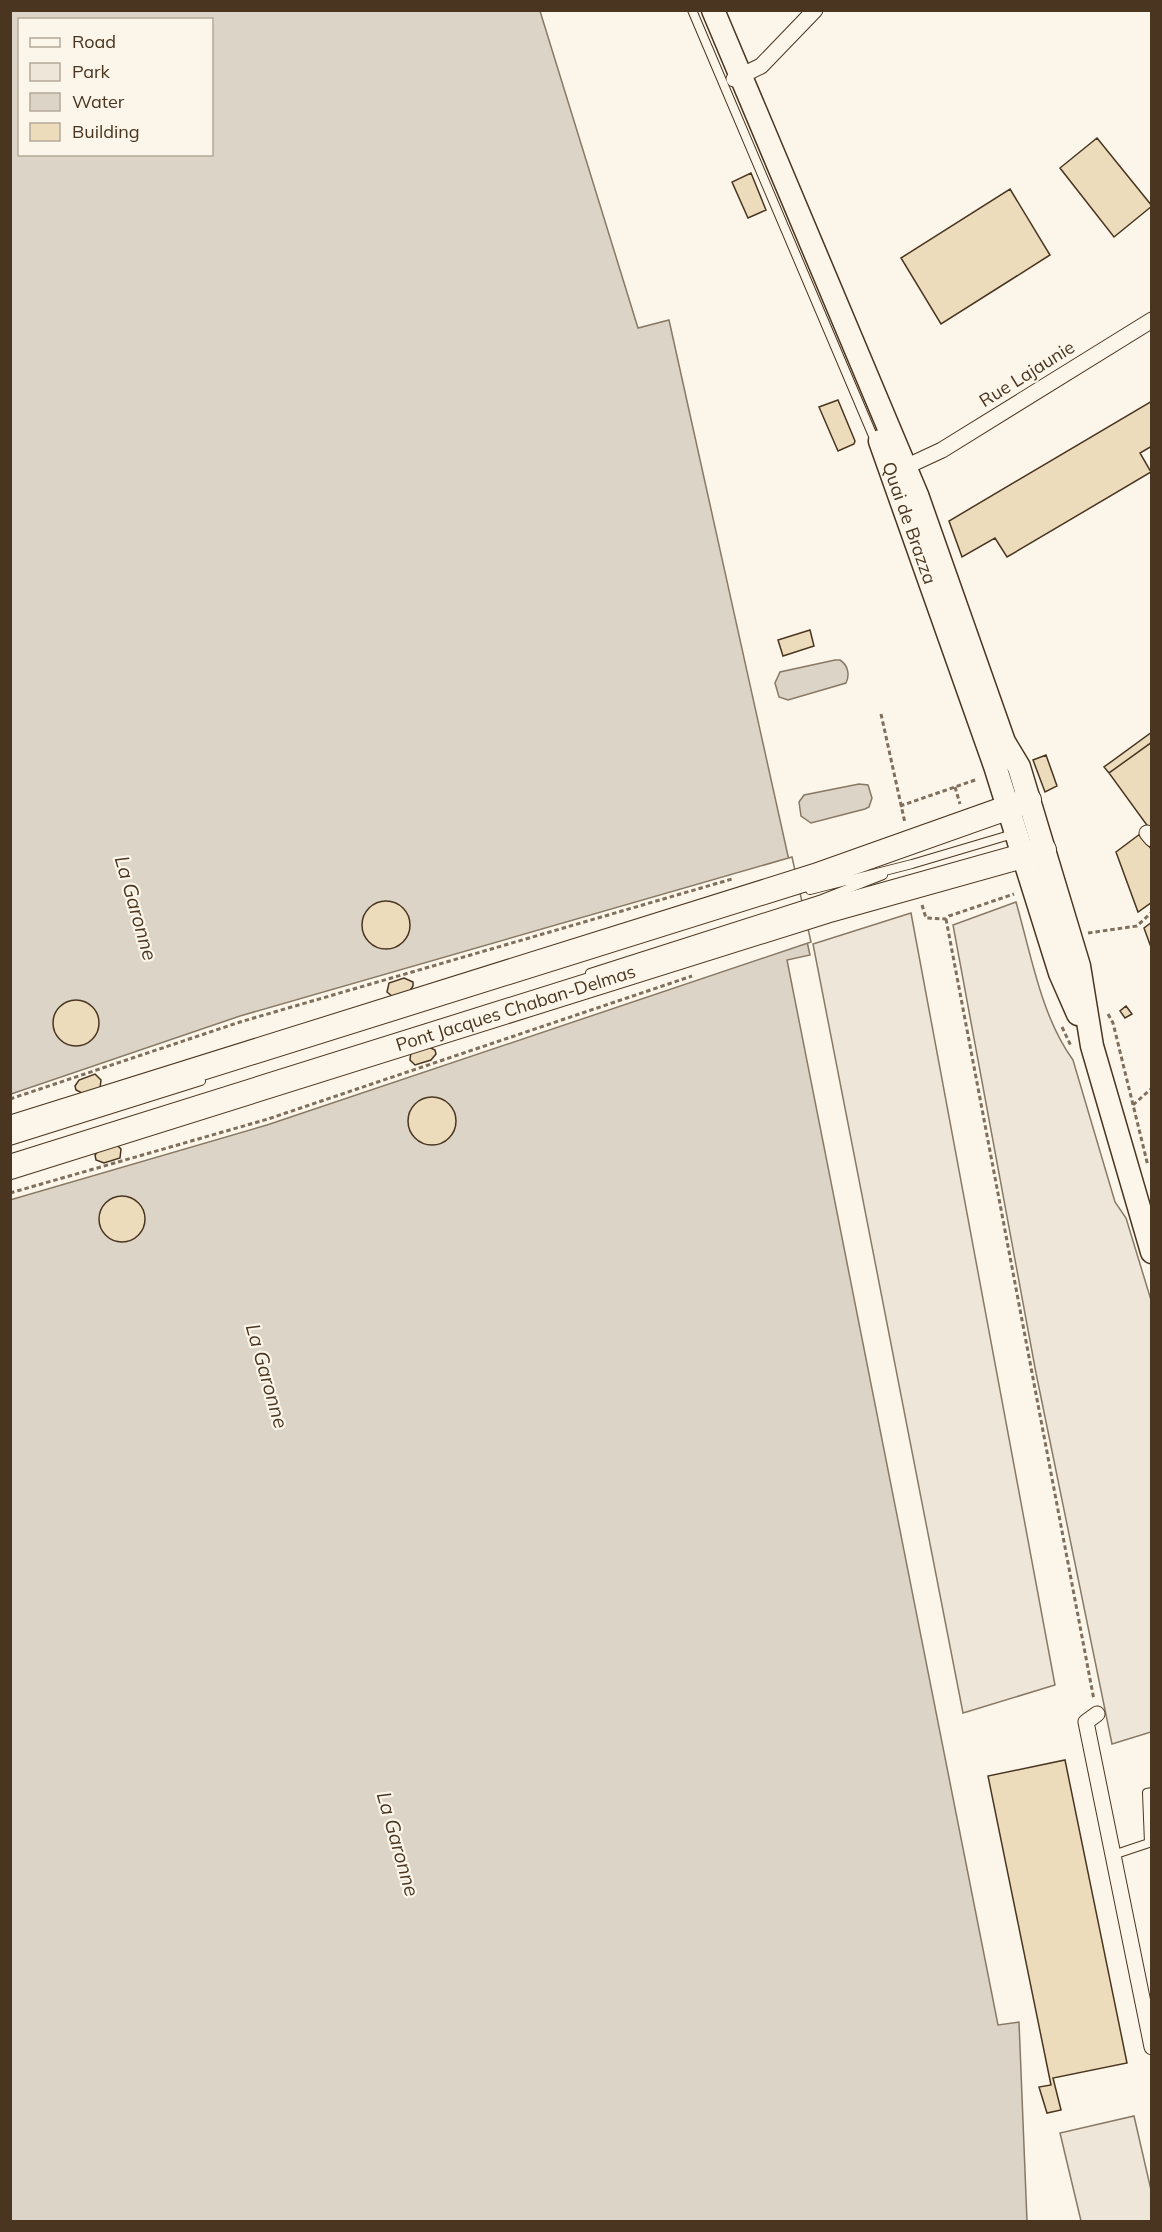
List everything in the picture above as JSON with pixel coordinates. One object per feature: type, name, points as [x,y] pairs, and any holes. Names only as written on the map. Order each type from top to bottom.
[{"type":"main road","name":"Quai de Brazza","points":[[701,10],[744,74]]},
{"type":"main road","name":"Quai de Brazza","points":[[713,10],[744,74],[908,466],[1004,742],[1019,767],[1018,804]]},
{"type":"main road","name":"Quai de Brazza","points":[[908,466],[1034,854],[1060,973],[1092,1046],[1113,1123],[1146,1212],[1152,1252]]},
{"type":"main road","points":[[10,1128],[816,882],[1018,804]]},
{"type":"main road","name":"Pont Jacques Chaban-Delmas","points":[[10,1167],[824,905],[1034,854]]},
{"type":"street","points":[[744,74],[815,10]]},
{"type":"street","name":"Rue Lajaunie","points":[[908,466],[1152,320]]},
{"type":"street","points":[[1097,1714],[1086,1722],[1152,2047]]},
{"type":"street","points":[[1136,1970],[1152,1966]]},
{"type":"lane","points":[[692,10],[861,413],[908,466]]},
{"type":"lane","points":[[721,10],[744,74],[793,176]]},
{"type":"lane","points":[[811,218],[908,466]]},
{"type":"lane","points":[[795,895],[816,882],[912,864],[1026,829]]},
{"type":"lane","points":[[585,974],[824,905],[912,864]]},
{"type":"lane","points":[[10,1141],[207,1079]]},
{"type":"lane","points":[[1113,1856],[1149,1843],[1147,1793],[1152,1792]]},
{"type":"path","points":[[881,714],[904,819]]},
{"type":"path","points":[[900,806],[978,779],[980,788]]},
{"type":"path","points":[[955,787],[961,806],[969,803]]},
{"type":"path","points":[[10,1099],[240,1022],[741,876]]},
{"type":"path","points":[[946,919],[949,916],[1019,893]]},
{"type":"path","points":[[923,907],[928,919],[938,916],[946,919]]},
{"type":"path","points":[[1085,933],[1137,926],[1152,912]]},
{"type":"path","points":[[946,919],[1097,1714]]},
{"type":"path","points":[[10,1193],[268,1119],[697,975]]},
{"type":"path","points":[[1113,1123],[1152,1088]]},
{"type":"green space","points":[[1016,902],[1045,1004],[1062,1043],[1073,1060],[1115,1202],[1126,1218],[1151,1300],[1151,1732],[1112,1744],[1036,1373],[953,925]]},
{"type":"green space","points":[[911,913],[1055,1685],[963,1713],[813,944]]},
{"type":"green space","points":[[1134,2116],[1151,2190],[1151,2221],[1081,2221],[1060,2133]]},
{"type":"water","name":"La Garonne","points":[[11,11],[540,11],[638,328],[669,320],[810,955],[787,960],[998,2025],[1019,2022],[1027,2221],[11,2222]]},
{"type":"water","points":[[835,660],[843,662],[848,670],[846,683],[788,700],[779,697],[775,683],[780,672]]},
{"type":"water","points":[[859,784],[868,785],[872,798],[869,807],[811,823],[801,816],[799,802],[804,795]]},
{"type":"pier","points":[[792,857],[811,942],[267,1125],[10,1200],[11,1094],[240,1016]]},
{"type":"building","points":[[1097,138],[1152,206],[1114,237],[1060,168]]},
{"type":"building","points":[[751,173],[766,210],[748,218],[732,182]]},
{"type":"building","points":[[1010,189],[1050,255],[941,324],[901,258]]},
{"type":"building","points":[[838,400],[855,441],[854,444],[838,451],[819,407]]},
{"type":"building","points":[[1152,401],[1152,446],[1140,453],[1151,472],[1007,557],[995,538],[962,557],[949,521]]},
{"type":"building","points":[[810,630],[814,646],[783,656],[778,640]]},
{"type":"building","points":[[1152,732],[1152,742],[1109,773],[1104,767]]},
{"type":"building","points":[[1152,742],[1152,826],[1149,828],[1109,773]]},
{"type":"building","points":[[1046,755],[1057,786],[1045,792],[1033,760]]},
{"type":"building","points":[[1140,834],[1152,850],[1152,902],[1138,912],[1116,852]]},
{"type":"building","points":[[381,901],[391,901],[403,908],[410,920],[410,930],[403,942],[391,949],[381,949],[366,938],[362,930],[362,920],[373,905]]},
{"type":"building","points":[[1152,922],[1152,950],[1144,928]]},
{"type":"building","points":[[404,978],[413,982],[409,992],[393,997],[387,992],[389,983]]},
{"type":"building","points":[[76,1000],[92,1007],[99,1023],[92,1039],[76,1046],[60,1039],[53,1023],[60,1007]]},
{"type":"building","points":[[1126,1006],[1132,1014],[1125,1018],[1120,1011]]},
{"type":"building","points":[[427,1046],[435,1050],[436,1054],[431,1060],[415,1065],[410,1060],[411,1051]]},
{"type":"building","points":[[95,1074],[101,1080],[100,1088],[84,1094],[76,1090],[75,1086],[79,1080]]},
{"type":"building","points":[[427,1097],[437,1097],[449,1104],[456,1116],[456,1126],[449,1138],[437,1145],[427,1145],[412,1134],[408,1126],[408,1116],[419,1101]]},
{"type":"building","points":[[116,1144],[121,1149],[120,1158],[104,1163],[96,1160],[95,1155],[100,1149]]},
{"type":"building","points":[[127,1196],[139,1202],[144,1210],[144,1228],[139,1236],[131,1241],[117,1242],[109,1239],[102,1232],[99,1214],[102,1206],[109,1199]]},
{"type":"building","points":[[1065,1760],[1127,2063],[1053,2078],[1061,2110],[1047,2113],[1039,2087],[1051,2085],[988,1776]]}]
